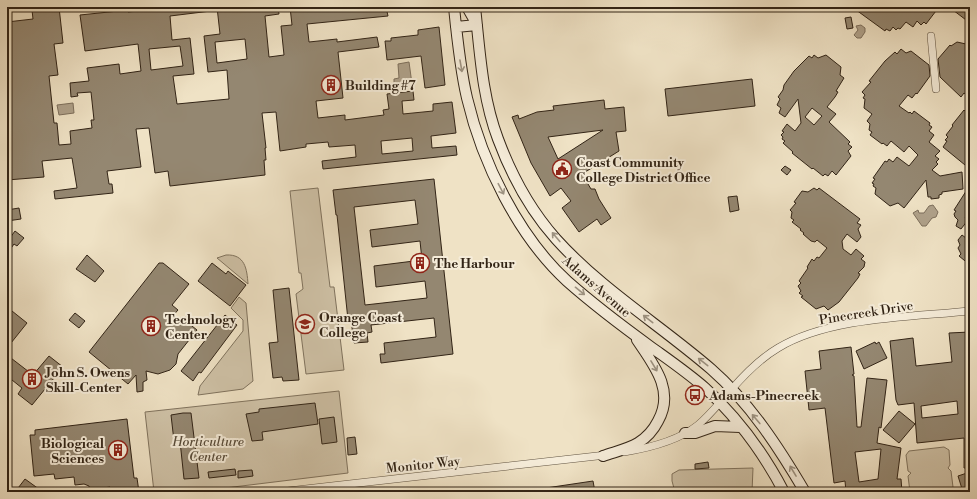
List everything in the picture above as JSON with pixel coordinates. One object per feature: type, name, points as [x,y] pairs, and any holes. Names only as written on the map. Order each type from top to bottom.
[{"type":"main road","name":"Adams Avenue","points":[[454,7],[467,97],[491,171],[517,219],[541,252],[566,280],[633,334],[700,383],[740,426],[764,458],[784,492]]},
{"type":"main road","points":[[456,27],[477,24],[467,7]]},
{"type":"main road","name":"Adams Avenue","points":[[475,7],[482,71],[489,109],[498,139],[520,187],[556,238],[588,270],[711,369],[731,389],[773,440],[805,492]]},
{"type":"main road","points":[[482,146],[498,139]]},
{"type":"main road","points":[[603,456],[638,444],[655,427],[661,415],[664,397],[663,384],[656,368],[633,334]]},
{"type":"main road","points":[[686,433],[695,433],[714,426],[740,426]]},
{"type":"street","points":[[931,36],[936,89]]},
{"type":"street","name":"Pinecreek Drive","points":[[686,433],[698,425],[750,370],[778,348],[808,334],[831,328],[872,321],[970,311]]},
{"type":"street","name":"Monitor Way","points":[[278,492],[603,456],[661,444],[686,433]]},
{"type":"green space","points":[[318,188],[330,287],[334,287],[344,370],[306,374],[296,294],[303,289],[301,273],[299,273],[290,191]]},
{"type":"green space","points":[[232,255],[241,260],[246,268],[248,284],[217,258]]},
{"type":"green space","points":[[239,297],[246,303],[253,381],[243,389],[198,395],[200,386],[243,331],[243,320],[231,308]]},
{"type":"green space","name":"Horticulture Center","points":[[339,391],[348,473],[225,488],[225,492],[154,492],[145,412]]},
{"type":"green space","points":[[944,447],[949,450],[950,465],[948,468],[951,471],[953,487],[939,492],[910,492],[908,476],[911,473],[908,471],[906,455],[909,451]]},
{"type":"green space","points":[[753,468],[752,492],[675,492],[672,481],[672,474],[679,470]]},
{"type":"shaded area","points":[[861,25],[865,28],[865,32],[861,38],[857,38],[854,35],[858,30],[856,26]]},
{"type":"shaded area","points":[[409,62],[412,84],[394,85],[394,79],[399,78],[398,64]]},
{"type":"shaded area","points":[[73,103],[74,113],[59,115],[57,105]]},
{"type":"shaded area","points":[[933,205],[938,212],[936,217],[932,218],[926,226],[922,226],[913,213],[918,210],[919,213],[924,213],[929,206]]},
{"type":"building","points":[[59,7],[63,43],[54,44],[58,75],[49,76],[54,123],[57,123],[59,145],[71,144],[70,131],[92,128],[91,120],[94,120],[91,92],[77,93],[78,96],[71,97],[70,83],[89,81],[87,68],[119,64],[120,74],[141,71],[138,44],[85,51],[80,15],[128,10],[128,12],[178,7],[211,7],[211,11],[170,16],[172,40],[190,38],[194,74],[173,76],[177,104],[229,99],[227,70],[208,72],[204,36],[220,34],[217,7],[278,7],[279,14],[265,16],[269,57],[284,55],[281,26],[292,25],[290,7],[386,7],[388,16],[307,24],[309,42],[337,39],[337,42],[377,37],[379,47],[338,52],[343,98],[316,101],[318,118],[345,115],[345,120],[384,115],[383,110],[389,109],[387,94],[413,91],[414,100],[402,101],[403,114],[433,111],[433,104],[452,102],[456,133],[431,136],[432,148],[456,146],[457,155],[323,169],[322,161],[356,157],[355,145],[329,147],[328,142],[306,144],[306,147],[280,151],[276,112],[262,113],[266,148],[266,160],[264,160],[265,175],[170,186],[168,171],[155,173],[149,128],[136,129],[141,167],[107,171],[109,184],[112,184],[113,193],[55,199],[54,191],[77,188],[72,158],[42,161],[44,177],[7,180],[7,22],[33,19],[32,10]],"holes":[[[245,39],[247,59],[217,63],[215,42]],[[180,46],[183,66],[151,70],[149,49]],[[412,138],[413,151],[382,154],[381,141]]]},
{"type":"building","points":[[852,7],[939,7],[926,24],[924,22],[921,25],[917,21],[913,27],[906,22],[900,29],[898,28],[896,30],[893,27],[890,31],[886,29],[885,31]]},
{"type":"building","points":[[949,7],[970,7],[970,23]]},
{"type":"building","points":[[851,17],[853,28],[847,29],[845,18]]},
{"type":"building","points":[[439,27],[445,85],[425,88],[421,56],[387,60],[385,41],[391,41],[391,38],[418,35],[418,30]]},
{"type":"building","points":[[970,40],[970,98],[964,93],[961,97],[940,77],[938,59],[950,45],[951,46],[957,42],[966,44]]},
{"type":"building","points":[[901,49],[906,53],[911,51],[929,65],[930,76],[917,94],[916,93],[912,98],[908,95],[899,106],[912,114],[914,111],[930,123],[929,125],[932,127],[929,131],[934,135],[929,142],[940,151],[935,156],[939,159],[936,162],[938,164],[932,170],[940,176],[962,172],[963,189],[942,192],[942,194],[939,195],[939,198],[931,199],[931,197],[928,197],[926,180],[904,208],[898,203],[890,206],[875,194],[876,188],[872,183],[875,179],[873,178],[885,161],[887,162],[889,159],[893,162],[897,157],[909,166],[918,155],[909,146],[904,152],[891,141],[887,146],[870,135],[872,132],[869,130],[870,124],[867,121],[872,114],[864,108],[865,99],[863,98],[865,95],[862,92],[871,82],[869,81],[885,61],[895,52],[897,54]]},
{"type":"building","points":[[814,55],[818,58],[826,55],[841,67],[840,75],[844,78],[836,91],[838,92],[827,107],[836,114],[829,122],[850,142],[848,144],[852,147],[848,151],[851,156],[836,175],[832,171],[828,176],[825,174],[823,176],[813,168],[812,169],[792,153],[793,152],[783,143],[785,141],[782,139],[783,137],[781,135],[787,124],[795,131],[801,123],[798,99],[785,117],[779,113],[781,108],[777,105],[780,99],[778,97],[794,71],[809,56],[812,58]],"holes":[[[812,108],[822,116],[814,125],[805,117]]]},
{"type":"building","points":[[752,79],[755,106],[668,116],[665,89]]},
{"type":"building","name":"Coast Community College District Office","points":[[604,100],[605,109],[624,107],[626,131],[616,132],[619,151],[582,174],[591,189],[595,189],[599,199],[611,218],[601,225],[597,219],[579,232],[562,208],[571,201],[561,188],[550,196],[531,163],[512,117],[518,115],[519,119],[537,112],[554,110],[553,106]],"holes":[[[603,130],[558,159],[548,137]]]},
{"type":"building","points":[[970,106],[970,158],[965,165],[943,147],[947,141],[945,140],[948,137],[946,135],[953,126],[952,125],[964,110],[966,112]]},
{"type":"building","points":[[785,166],[791,170],[787,175],[781,170]]},
{"type":"building","name":"The Harbour","points":[[434,179],[453,354],[381,363],[380,354],[385,354],[384,343],[436,337],[434,318],[371,325],[372,332],[367,333],[368,342],[354,343],[351,320],[348,320],[333,190]],"holes":[[[415,200],[418,224],[370,230],[372,247],[420,241],[422,260],[374,266],[376,287],[425,281],[427,298],[365,305],[354,207]]]},
{"type":"building","points":[[970,185],[970,211],[965,218],[968,220],[961,229],[956,226],[958,220],[955,217],[954,214],[956,211],[954,210]]},
{"type":"building","points":[[814,188],[817,190],[819,188],[860,219],[857,223],[861,225],[858,229],[861,237],[857,242],[847,234],[842,241],[843,249],[851,255],[856,249],[864,256],[861,259],[865,262],[864,267],[858,273],[860,274],[858,278],[839,302],[828,310],[824,306],[816,309],[801,297],[803,296],[799,293],[801,291],[798,286],[801,283],[799,281],[812,259],[814,261],[817,257],[819,258],[827,248],[817,240],[815,242],[811,241],[803,234],[804,233],[800,230],[801,229],[792,222],[794,220],[791,218],[792,212],[790,210],[796,203],[794,202],[802,191],[808,192]]},
{"type":"building","points":[[737,196],[739,210],[730,212],[728,197]]},
{"type":"building","points":[[19,208],[21,219],[7,221],[7,210]]},
{"type":"building","points":[[15,231],[24,238],[17,246],[14,244],[7,254],[7,242]]},
{"type":"building","points":[[962,235],[970,241],[970,265],[959,256],[961,254],[958,248],[960,245],[958,240]]},
{"type":"building","points":[[87,255],[104,271],[95,282],[76,269]]},
{"type":"building","name":"Technology Center","points":[[159,263],[163,263],[189,284],[172,305],[178,310],[169,320],[187,317],[187,322],[197,330],[178,354],[176,364],[170,370],[158,374],[146,371],[147,380],[143,382],[143,391],[137,392],[136,375],[128,384],[89,352]]},
{"type":"building","points":[[212,263],[226,274],[228,271],[246,285],[230,306],[198,281]]},
{"type":"building","points":[[289,288],[299,380],[283,381],[282,377],[273,378],[269,343],[278,342],[273,290]]},
{"type":"building","points":[[7,307],[27,323],[7,348]]},
{"type":"building","points":[[75,313],[85,321],[79,328],[69,320]]},
{"type":"building","name":"Technology Center","points":[[225,315],[237,325],[201,373],[199,372],[193,381],[181,371]]},
{"type":"building","points":[[970,332],[970,468],[964,468],[964,438],[917,443],[914,403],[898,405],[896,400],[890,341],[913,338],[916,366],[952,362],[949,333]],"holes":[[[957,401],[958,414],[922,418],[921,406]]]},
{"type":"building","points":[[875,342],[876,344],[879,342],[887,358],[864,369],[856,351]]},
{"type":"building","points":[[851,347],[857,427],[861,427],[867,378],[887,380],[881,428],[879,427],[877,443],[901,448],[897,479],[901,479],[902,492],[846,492],[845,481],[834,483],[825,408],[809,410],[805,371],[821,369],[819,351]],"holes":[[[881,449],[878,479],[859,482],[855,452]]]},
{"type":"building","name":"John S. Owens Skill-Center","points":[[7,355],[33,375],[49,356],[63,367],[32,405],[18,394],[22,388],[7,376]]},
{"type":"building","points":[[315,403],[318,424],[262,432],[263,440],[252,441],[246,414],[259,412],[259,409]]},
{"type":"building","points":[[899,411],[915,424],[899,443],[883,430]]},
{"type":"building","points":[[191,413],[199,478],[184,479],[180,441],[174,441],[171,415]]},
{"type":"building","points":[[334,417],[337,442],[322,444],[319,419]]},
{"type":"building","points":[[127,419],[134,478],[137,478],[139,492],[110,492],[110,487],[90,490],[89,486],[84,484],[75,485],[74,477],[55,479],[54,474],[34,476],[30,435],[35,435],[35,430]]},
{"type":"building","points":[[355,437],[357,454],[348,455],[347,438]]},
{"type":"building","points":[[708,462],[709,468],[695,469],[695,464]]},
{"type":"building","points":[[235,469],[236,475],[209,478],[208,472]]},
{"type":"building","points":[[252,470],[253,476],[238,478],[238,471]]},
{"type":"building","points":[[970,472],[970,492],[963,492],[958,476]]},
{"type":"building","points":[[25,479],[43,492],[15,492]]},
{"type":"building","points":[[593,481],[595,492],[546,492],[546,488]]},
{"type":"place","name":"Building #7","points":[[331,85]]},
{"type":"place","name":"Coast Community College District Office","points":[[562,169]]},
{"type":"place","name":"The Harbour","points":[[420,263]]},
{"type":"place","name":"Orange Coast College","points":[[305,324]]},
{"type":"place","name":"Technology Center","points":[[151,326]]},
{"type":"place","name":"John S. Owens Skill-Center","points":[[32,379]]},
{"type":"place","name":"Adams-Pinecreek","points":[[695,395]]},
{"type":"place","name":"Biological Sciences","points":[[118,450]]}]
